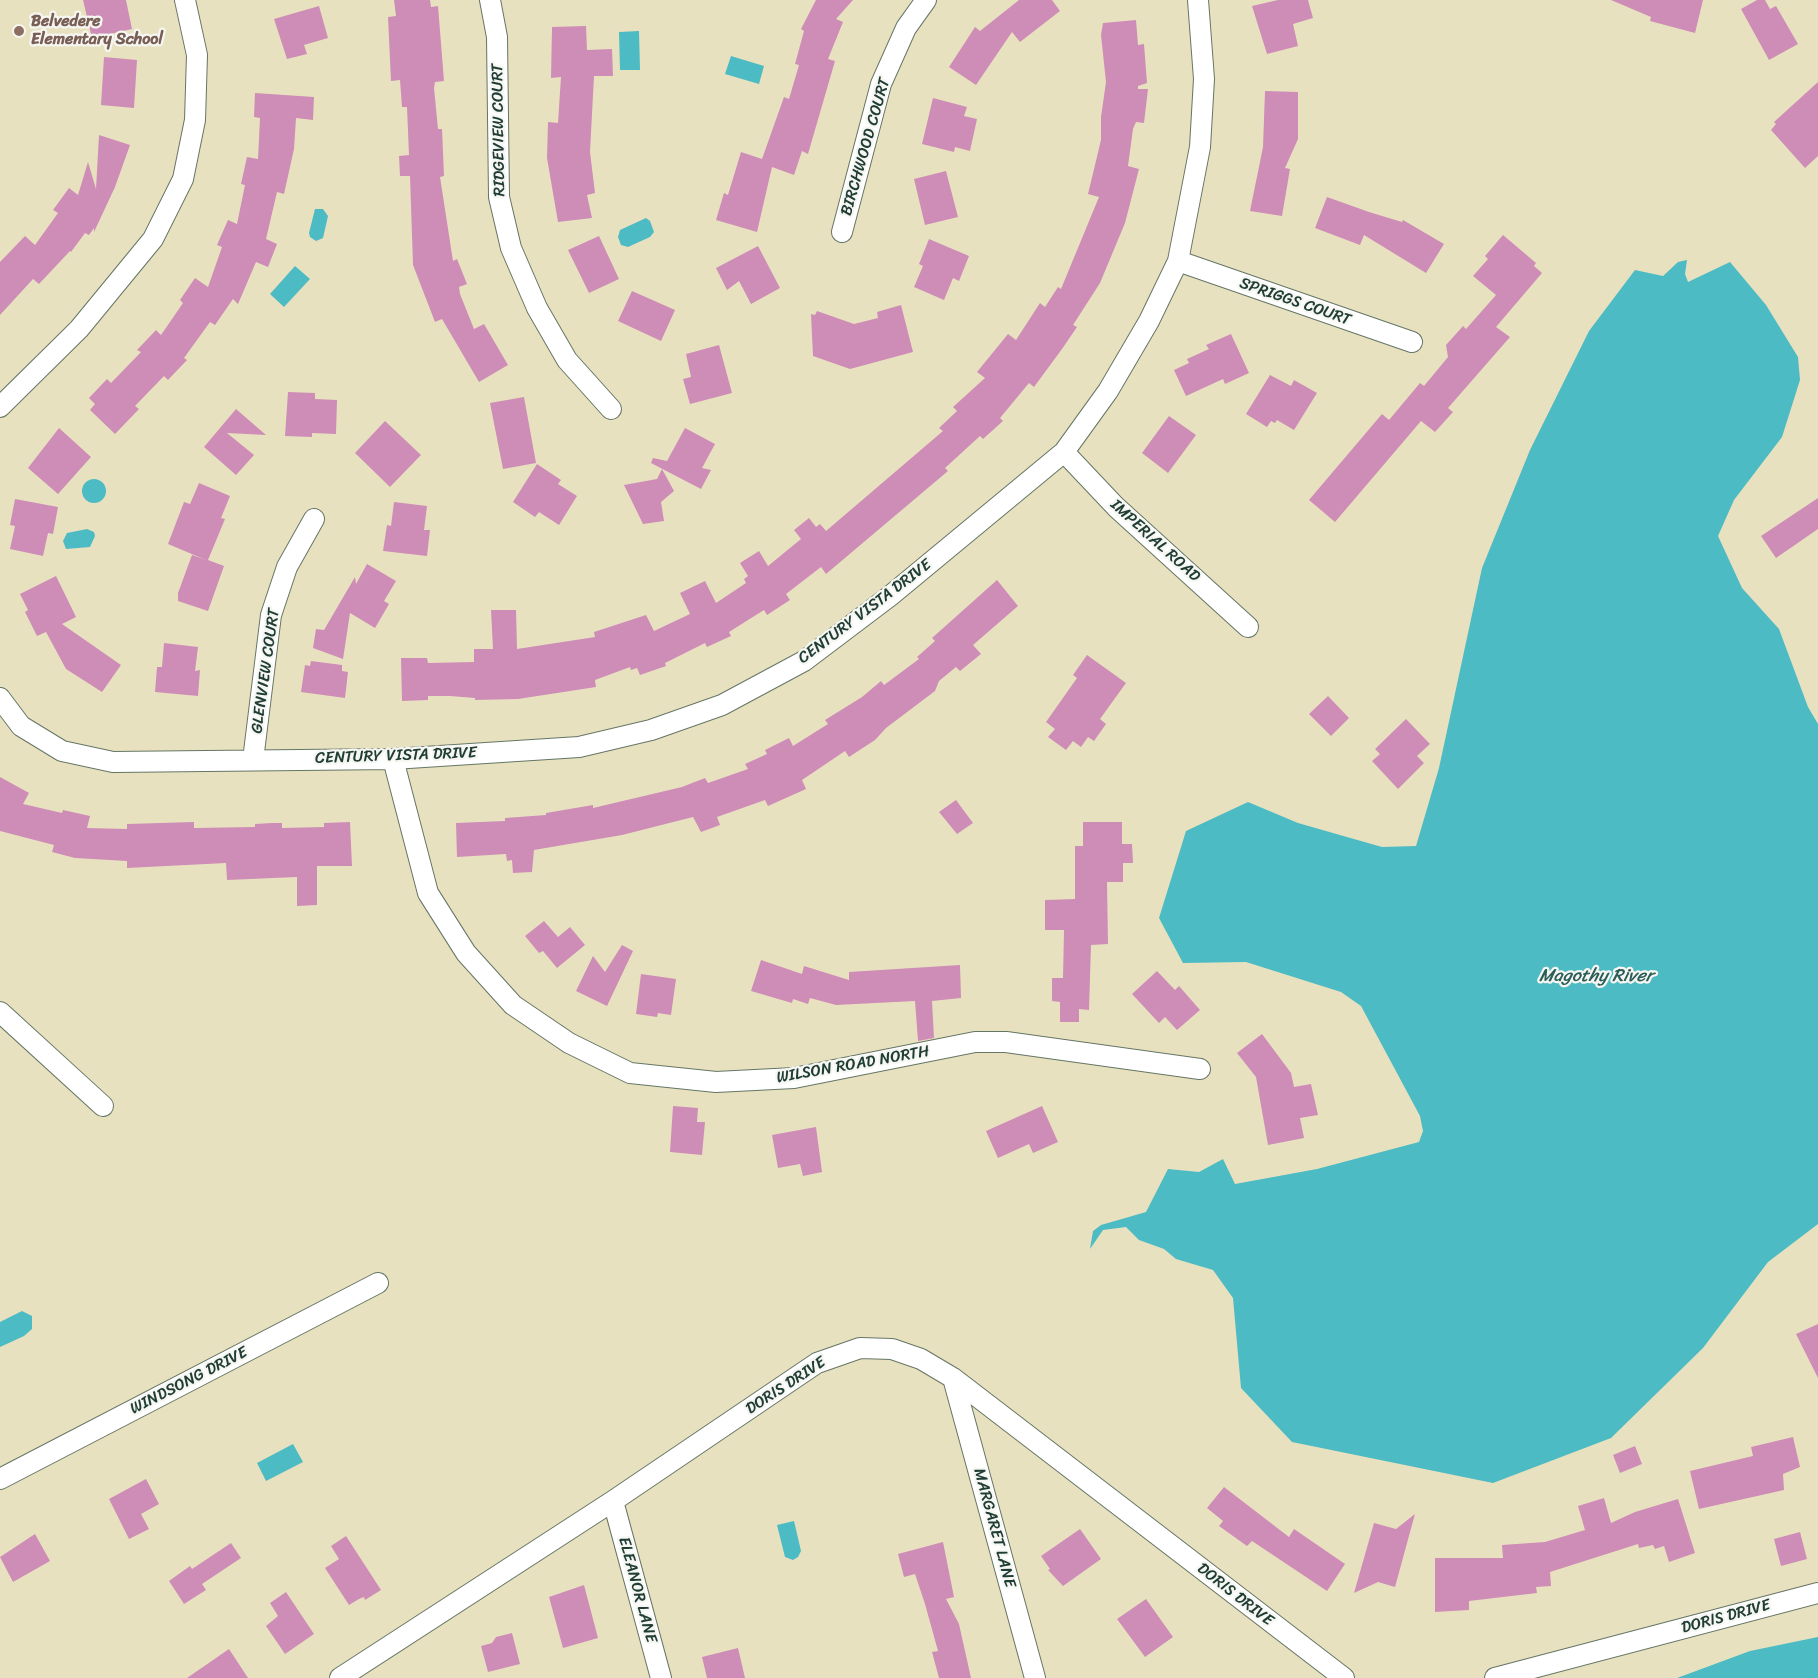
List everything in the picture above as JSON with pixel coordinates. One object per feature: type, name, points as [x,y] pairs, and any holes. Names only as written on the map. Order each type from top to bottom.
[{"type":"street","points":[[0,407],[79,329],[153,239],[183,179],[195,120],[197,55],[185,0]]},
{"type":"street","name":"RIDGEVIEW COURT","points":[[490,0],[497,37],[499,197],[511,248],[537,308],[567,360],[610,408]]},
{"type":"street","name":"BIRCHWOOD COURT","points":[[842,232],[881,84],[906,28],[926,0]]},
{"type":"street","name":"CENTURY VISTA DRIVE","points":[[0,698],[21,726],[62,751],[113,762],[393,759],[579,747],[651,730],[722,705],[804,661],[890,596],[1064,452],[1108,391],[1149,321],[1178,261],[1200,147],[1204,79],[1198,0]]},
{"type":"street","name":"SPRIGGS COURT","points":[[1178,261],[1412,342]]},
{"type":"street","name":"IMPERIAL ROAD","points":[[1064,452],[1116,507],[1248,627]]},
{"type":"street","name":"GLENVIEW COURT","points":[[253,760],[271,615],[287,567],[314,519]]},
{"type":"street","name":"WILSON ROAD NORTH","points":[[393,759],[428,893],[466,953],[513,1005],[569,1043],[630,1073],[716,1082],[794,1078],[975,1042],[1006,1042],[1200,1070]]},
{"type":"street","points":[[0,1012],[104,1106]]},
{"type":"street","name":"WINDSONG DRIVE","points":[[0,1479],[378,1283]]},
{"type":"street","name":"DORIS DRIVE","points":[[340,1678],[614,1501],[817,1363],[839,1353],[860,1348],[892,1349],[921,1359],[953,1378],[1344,1678]]},
{"type":"street","name":"MARGARET LANE","points":[[953,1378],[1035,1678]]},
{"type":"street","name":"ELEANOR LANE","points":[[614,1501],[661,1678]]},
{"type":"street","name":"DORIS DRIVE","points":[[1495,1678],[1818,1593]]},
{"type":"water","points":[[639,31],[640,70],[620,70],[619,32]]},
{"type":"water","points":[[731,56],[764,66],[759,84],[725,74]]},
{"type":"water","points":[[315,209],[323,209],[328,216],[323,238],[316,241],[310,237],[309,233]]},
{"type":"water","points":[[646,218],[650,221],[654,232],[650,237],[628,247],[621,245],[618,237],[620,230]]},
{"type":"water","name":"Magothy River","points":[[1687,260],[1685,274],[1688,282],[1730,262],[1766,305],[1798,357],[1800,380],[1782,437],[1734,500],[1718,536],[1742,588],[1779,629],[1808,707],[1818,724],[1818,1224],[1768,1262],[1703,1348],[1611,1438],[1493,1483],[1292,1442],[1241,1388],[1233,1298],[1213,1270],[1176,1259],[1164,1249],[1139,1240],[1126,1227],[1103,1230],[1090,1249],[1093,1231],[1101,1225],[1146,1212],[1168,1169],[1199,1172],[1223,1159],[1235,1184],[1317,1169],[1419,1142],[1423,1131],[1420,1116],[1361,1006],[1341,992],[1246,962],[1183,963],[1159,918],[1186,831],[1248,802],[1298,823],[1382,847],[1416,846],[1439,768],[1482,568],[1530,450],[1589,331],[1635,270],[1663,276],[1678,262]]},
{"type":"water","points":[[295,266],[310,279],[284,307],[270,294]]},
{"type":"water","points":[[94,479],[103,482],[106,491],[103,500],[94,503],[85,500],[82,491],[85,482]]},
{"type":"water","points":[[87,529],[94,532],[95,536],[90,547],[66,549],[63,541],[67,533]]},
{"type":"water","points":[[22,1311],[32,1316],[32,1329],[24,1336],[0,1347],[0,1322]]},
{"type":"water","points":[[293,1444],[303,1462],[266,1481],[257,1463]]},
{"type":"water","points":[[794,1521],[801,1551],[793,1560],[785,1557],[777,1525]]},
{"type":"water","points":[[1818,1637],[1818,1678],[1677,1678],[1750,1651]]},
{"type":"building","points":[[83,0],[126,0],[132,29],[92,38]]},
{"type":"building","points":[[394,0],[430,0],[431,7],[438,6],[444,81],[435,82],[434,88],[438,129],[442,129],[444,176],[440,177],[453,261],[457,259],[467,284],[459,287],[460,294],[474,329],[484,324],[508,365],[479,382],[442,319],[435,322],[413,265],[410,176],[400,176],[399,156],[409,155],[407,107],[402,107],[400,80],[391,81],[388,17],[396,16]]},
{"type":"building","points":[[816,0],[853,0],[836,19],[843,22],[828,59],[835,61],[808,154],[802,151],[794,175],[772,167],[757,232],[716,220],[724,193],[728,195],[741,152],[762,159],[784,97],[789,99],[799,65],[795,64],[804,31],[801,29]]},
{"type":"building","points":[[1019,0],[1052,0],[1060,11],[1020,42],[1012,32],[976,85],[949,67],[975,27],[980,31]]},
{"type":"building","points":[[1278,0],[1308,0],[1313,18],[1293,24],[1298,46],[1267,54],[1252,6]]},
{"type":"building","points":[[1611,0],[1703,0],[1695,33],[1650,21],[1651,17]]},
{"type":"building","points":[[1757,0],[1765,0],[1770,9],[1776,6],[1798,44],[1769,60],[1741,9]]},
{"type":"building","points":[[319,6],[328,38],[304,45],[307,54],[287,59],[274,19]]},
{"type":"building","points":[[1136,20],[1138,45],[1144,44],[1147,83],[1138,86],[1138,89],[1148,89],[1144,123],[1136,122],[1133,129],[1128,166],[1139,169],[1125,223],[1100,283],[1073,325],[1077,327],[1034,387],[1029,383],[1000,418],[1003,421],[983,439],[980,436],[945,468],[948,471],[826,574],[821,567],[786,594],[790,600],[767,615],[764,610],[729,632],[731,636],[707,647],[705,643],[665,663],[666,666],[640,675],[637,668],[631,670],[630,667],[595,680],[596,687],[518,699],[475,700],[475,698],[428,696],[428,700],[402,701],[401,658],[427,658],[428,663],[474,662],[474,649],[493,649],[491,610],[516,610],[517,649],[595,637],[594,632],[646,615],[654,631],[690,614],[680,593],[705,581],[716,603],[746,583],[744,579],[748,576],[740,563],[759,551],[768,566],[801,539],[794,530],[809,518],[816,527],[820,524],[826,531],[943,431],[939,428],[957,411],[953,407],[985,378],[977,372],[1008,334],[1016,340],[1040,303],[1045,307],[1058,287],[1061,289],[1099,197],[1088,194],[1101,140],[1101,117],[1106,82],[1101,35],[1103,23]]},
{"type":"building","points":[[586,26],[587,50],[612,49],[613,76],[594,76],[590,152],[595,193],[587,195],[592,218],[558,222],[547,158],[548,122],[558,123],[561,77],[551,78],[552,27]]},
{"type":"building","points":[[104,57],[137,60],[134,108],[101,105]]},
{"type":"building","points":[[1818,82],[1818,156],[1805,168],[1771,130],[1776,124],[1774,122]]},
{"type":"building","points":[[1265,91],[1298,92],[1298,139],[1285,168],[1290,169],[1282,216],[1250,211],[1263,147]]},
{"type":"building","points":[[255,93],[314,97],[313,120],[296,118],[294,149],[284,194],[277,192],[266,239],[277,244],[268,267],[256,262],[238,304],[233,299],[215,325],[210,322],[184,358],[187,360],[168,380],[164,376],[135,406],[139,409],[115,434],[90,410],[95,404],[89,398],[107,379],[111,383],[141,352],[137,350],[156,330],[161,335],[183,303],[180,300],[195,278],[208,287],[222,247],[217,245],[228,220],[237,224],[245,185],[241,184],[247,157],[258,159],[260,118],[254,117]]},
{"type":"building","points":[[933,98],[967,107],[964,116],[977,119],[970,151],[955,147],[954,152],[922,144]]},
{"type":"building","points":[[99,135],[130,145],[115,187],[94,232],[94,228],[89,235],[85,233],[71,252],[39,284],[33,279],[0,315],[0,262],[25,236],[35,245],[58,213],[53,210],[69,188],[78,195],[88,162],[96,189]]},
{"type":"building","points":[[946,171],[958,217],[925,225],[914,179]]},
{"type":"building","points":[[1327,197],[1402,222],[1403,220],[1444,244],[1426,273],[1364,235],[1360,245],[1315,228]]},
{"type":"building","points":[[1503,235],[1536,263],[1534,266],[1542,273],[1496,327],[1510,337],[1448,408],[1453,412],[1435,432],[1421,421],[1335,522],[1309,500],[1382,414],[1389,420],[1420,383],[1424,386],[1448,357],[1446,345],[1463,326],[1466,329],[1496,295],[1473,276],[1488,259],[1485,256]]},
{"type":"building","points":[[599,236],[619,279],[589,293],[568,250]]},
{"type":"building","points":[[929,239],[969,256],[959,281],[953,278],[944,300],[914,287],[923,266],[919,264]]},
{"type":"building","points":[[758,246],[780,288],[751,304],[739,281],[727,290],[716,268]]},
{"type":"building","points":[[632,291],[675,310],[661,341],[618,321]]},
{"type":"building","points":[[901,305],[913,352],[850,369],[813,356],[811,314],[815,315],[817,311],[854,324],[878,318],[877,312]]},
{"type":"building","points":[[1231,334],[1249,373],[1225,384],[1223,379],[1186,396],[1174,370],[1189,363],[1187,359],[1209,349],[1206,345]]},
{"type":"building","points":[[719,345],[732,393],[690,404],[683,379],[691,377],[686,354]]},
{"type":"building","points":[[1270,375],[1291,386],[1294,380],[1317,393],[1294,430],[1277,420],[1275,423],[1271,421],[1267,427],[1246,414]]},
{"type":"building","points":[[288,392],[315,393],[315,399],[337,400],[336,434],[312,433],[312,437],[285,436]]},
{"type":"building","points":[[524,397],[536,463],[503,469],[490,403]]},
{"type":"building","points":[[236,409],[266,435],[227,433],[254,455],[236,475],[204,447]]},
{"type":"building","points":[[1169,416],[1196,435],[1168,473],[1142,453]]},
{"type":"building","points":[[385,421],[421,455],[390,487],[355,453]]},
{"type":"building","points":[[59,428],[91,457],[58,494],[28,468]]},
{"type":"building","points":[[685,428],[715,444],[702,468],[711,470],[701,489],[651,463],[653,458],[667,461]]},
{"type":"building","points":[[537,464],[561,480],[558,484],[577,496],[559,525],[539,512],[535,517],[513,502]]},
{"type":"building","points":[[662,469],[674,491],[661,502],[664,521],[643,524],[624,485],[657,479]]},
{"type":"building","points":[[199,483],[230,496],[221,518],[225,519],[208,560],[224,566],[208,611],[178,601],[178,593],[192,555],[206,560],[168,544],[184,502],[190,504]]},
{"type":"building","points":[[1818,498],[1818,529],[1776,558],[1761,536]]},
{"type":"building","points":[[15,499],[58,507],[53,534],[48,533],[43,556],[10,549],[15,526],[10,525]]},
{"type":"building","points":[[394,502],[427,506],[424,530],[430,530],[427,556],[383,551],[387,525],[391,526]]},
{"type":"building","points":[[367,564],[396,581],[384,601],[389,604],[375,628],[350,613],[343,659],[313,648],[316,629],[324,630],[355,577],[356,584]]},
{"type":"building","points":[[56,576],[76,617],[62,624],[121,665],[102,692],[66,669],[46,632],[37,636],[25,612],[28,610],[20,594]]},
{"type":"building","points":[[997,580],[1018,606],[973,645],[981,654],[960,671],[956,667],[939,681],[935,691],[886,728],[875,740],[849,757],[845,751],[802,780],[806,789],[768,806],[765,800],[717,817],[720,825],[701,832],[693,817],[622,835],[534,850],[532,872],[513,873],[512,860],[507,861],[506,854],[457,857],[456,823],[505,821],[505,818],[546,815],[546,813],[593,805],[593,808],[682,787],[705,778],[708,783],[748,769],[745,764],[767,754],[765,750],[789,738],[793,746],[828,724],[825,720],[862,697],[881,681],[884,685],[919,659],[917,657],[935,641],[932,638]]},
{"type":"building","points":[[164,643],[198,647],[195,671],[200,670],[198,696],[155,692],[157,667],[162,667]]},
{"type":"building","points":[[1087,655],[1126,683],[1100,719],[1106,724],[1094,741],[1088,737],[1081,747],[1073,741],[1066,750],[1048,737],[1055,729],[1046,722],[1077,678],[1073,675]]},
{"type":"building","points":[[311,661],[342,665],[342,671],[348,672],[345,698],[301,692],[305,665],[310,666]]},
{"type":"building","points":[[1328,696],[1349,718],[1331,736],[1309,714]]},
{"type":"building","points":[[1406,719],[1430,744],[1417,756],[1424,763],[1398,789],[1372,761],[1380,754],[1375,749]]},
{"type":"building","points":[[0,777],[29,793],[23,804],[62,813],[63,810],[90,816],[87,828],[127,829],[127,824],[194,822],[194,828],[255,827],[255,824],[282,823],[282,828],[324,827],[324,823],[350,822],[352,866],[317,866],[317,905],[297,906],[297,877],[227,880],[226,863],[127,868],[127,861],[75,858],[52,852],[54,845],[0,831]]},
{"type":"building","points":[[956,800],[973,823],[957,834],[939,812]]},
{"type":"building","points":[[1083,822],[1122,822],[1122,844],[1132,844],[1133,863],[1123,863],[1123,882],[1107,882],[1108,944],[1091,945],[1089,1010],[1079,1009],[1079,1022],[1060,1022],[1060,1002],[1052,1001],[1052,978],[1063,978],[1064,930],[1045,930],[1045,900],[1075,899],[1075,846],[1083,846]]},
{"type":"building","points":[[544,921],[558,937],[570,927],[585,945],[557,968],[543,951],[539,953],[525,936]]},
{"type":"building","points":[[622,945],[633,951],[607,1006],[576,991],[593,956],[605,972]]},
{"type":"building","points":[[761,960],[802,974],[804,966],[849,980],[849,972],[960,965],[961,998],[932,1001],[934,1038],[918,1041],[915,1001],[836,1005],[810,998],[808,1004],[793,999],[792,1003],[751,991]]},
{"type":"building","points":[[1157,971],[1175,990],[1179,986],[1200,1010],[1177,1030],[1165,1017],[1159,1023],[1132,994]]},
{"type":"building","points":[[641,974],[676,979],[671,1015],[658,1013],[657,1017],[636,1014]]},
{"type":"building","points":[[1262,1034],[1291,1073],[1294,1087],[1311,1084],[1318,1115],[1300,1118],[1304,1138],[1268,1145],[1256,1077],[1237,1053]]},
{"type":"building","points":[[673,1106],[698,1108],[697,1122],[705,1122],[702,1155],[670,1152]]},
{"type":"building","points":[[1042,1106],[1058,1142],[1033,1153],[1029,1144],[998,1158],[986,1131]]},
{"type":"building","points":[[816,1127],[822,1172],[803,1176],[800,1164],[778,1168],[772,1135]]},
{"type":"building","points":[[1818,1324],[1818,1378],[1796,1334]]},
{"type":"building","points":[[1793,1437],[1800,1467],[1783,1474],[1784,1490],[1699,1509],[1690,1471],[1753,1456],[1751,1447]]},
{"type":"building","points":[[1635,1446],[1642,1464],[1620,1473],[1613,1455]]},
{"type":"building","points":[[146,1479],[159,1504],[141,1514],[149,1529],[129,1539],[109,1499]]},
{"type":"building","points":[[1224,1487],[1289,1537],[1294,1529],[1345,1564],[1327,1591],[1252,1541],[1247,1546],[1219,1526],[1223,1521],[1207,1508]]},
{"type":"building","points":[[1604,1498],[1611,1523],[1635,1512],[1678,1499],[1695,1553],[1669,1562],[1664,1546],[1655,1549],[1653,1545],[1639,1548],[1638,1544],[1550,1572],[1551,1586],[1536,1587],[1537,1593],[1469,1601],[1469,1610],[1435,1612],[1435,1558],[1503,1558],[1502,1545],[1545,1542],[1585,1530],[1578,1506]]},
{"type":"building","points":[[1415,1514],[1395,1587],[1378,1582],[1354,1593],[1374,1523],[1396,1529]]},
{"type":"building","points":[[1080,1529],[1101,1559],[1063,1586],[1048,1570],[1050,1569],[1041,1556]]},
{"type":"building","points":[[1800,1532],[1807,1559],[1781,1566],[1774,1539]]},
{"type":"building","points":[[35,1534],[50,1561],[13,1582],[0,1557]]},
{"type":"building","points":[[346,1536],[381,1590],[365,1600],[364,1597],[349,1605],[325,1568],[339,1559],[331,1546]]},
{"type":"building","points":[[943,1542],[954,1597],[946,1599],[959,1624],[971,1678],[939,1678],[932,1652],[938,1651],[925,1604],[915,1574],[904,1577],[898,1554]]},
{"type":"building","points":[[231,1543],[241,1558],[202,1584],[206,1590],[184,1604],[169,1581],[190,1566],[192,1569]]},
{"type":"building","points":[[584,1585],[598,1638],[563,1648],[549,1597]]},
{"type":"building","points":[[286,1592],[314,1634],[285,1654],[266,1626],[278,1616],[270,1603]]},
{"type":"building","points":[[1146,1599],[1173,1637],[1145,1657],[1117,1619]]},
{"type":"building","points":[[512,1633],[520,1664],[488,1672],[481,1646],[492,1643],[496,1637]]},
{"type":"building","points":[[738,1648],[745,1678],[707,1678],[702,1657]]},
{"type":"building","points":[[229,1649],[248,1678],[187,1678]]},
{"type":"place","name":"Belvedere Elementary School","points":[[19,31]]}]
